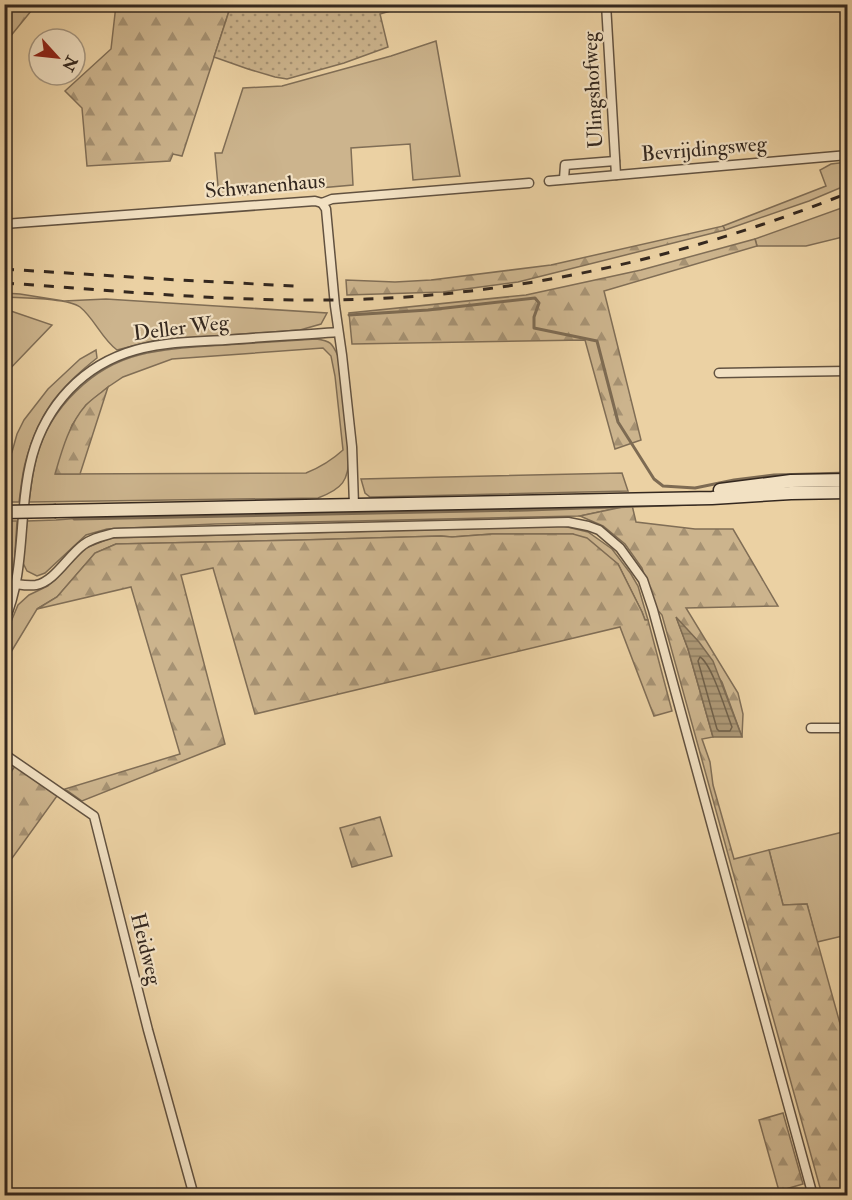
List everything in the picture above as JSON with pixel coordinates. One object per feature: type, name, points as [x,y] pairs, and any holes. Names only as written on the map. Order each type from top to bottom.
[{"type":"main road","points":[[684,498],[708,491],[790,481],[848,480]]},
{"type":"main road","points":[[4,512],[712,498],[848,492]]},
{"type":"street","name":"Ulingshofweg","points":[[606,4],[615,175]]},
{"type":"street","name":"Bevrijdingsweg","points":[[549,181],[848,154]]},
{"type":"street","name":"Bevrijdingsweg","points":[[564,179],[565,165],[615,161]]},
{"type":"street","name":"Schwanenhaus","points":[[4,224],[315,201],[322,203],[332,199],[529,183]]},
{"type":"street","points":[[322,203],[326,209],[352,447],[354,505]]},
{"type":"street","name":"Deller Weg","points":[[4,622],[10,609],[16,584],[29,466],[45,422],[71,387],[108,360],[151,347],[338,332]]},
{"type":"street","points":[[719,373],[848,371]]},
{"type":"street","points":[[16,584],[33,586],[42,583],[85,543],[114,533],[568,522],[599,530],[620,548],[643,580],[653,610],[813,1196]]},
{"type":"street","points":[[811,728],[848,728]]},
{"type":"street","name":"Heidweg","points":[[4,754],[94,816],[148,1030],[194,1196]]},
{"type":"green space","points":[[411,4],[380,14],[388,47],[344,63],[287,79],[214,57],[231,5]]},
{"type":"green space","points":[[4,5],[36,5],[5,43]]},
{"type":"green space","points":[[116,5],[231,5],[182,156],[173,154],[170,161],[87,166],[82,108],[65,91],[69,87],[87,87],[87,71],[111,49]]},
{"type":"green space","points":[[436,41],[460,176],[413,180],[410,144],[351,148],[353,185],[219,197],[215,153],[222,153],[243,88],[282,86]]},
{"type":"green space","points":[[847,162],[847,185],[809,201],[725,230],[723,226],[826,186],[820,170],[831,164]]},
{"type":"green space","points":[[847,206],[847,236],[806,246],[757,246],[755,239]]},
{"type":"green space","points":[[723,226],[725,230],[518,282],[443,292],[347,295],[346,280],[395,282],[431,280],[551,265]]},
{"type":"green space","points":[[755,239],[757,246],[604,291],[641,440],[615,449],[585,340],[352,344],[349,313],[526,295],[641,270]]},
{"type":"green space","points":[[4,293],[64,301],[106,299],[327,313],[321,324],[300,330],[156,340],[117,350],[80,307],[55,300],[5,297]]},
{"type":"green space","points":[[5,309],[52,325],[5,374]]},
{"type":"green space","points":[[316,339],[332,345],[338,356],[349,464],[346,478],[333,491],[318,498],[29,502],[33,471],[44,435],[76,391],[105,369],[139,355],[160,351]],"holes":[[[323,348],[331,356],[343,450],[330,461],[311,471],[306,473],[56,474],[72,425],[86,405],[123,377],[172,359]]]},
{"type":"green space","points":[[96,350],[97,358],[61,391],[37,428],[25,465],[19,502],[5,502],[5,466],[24,420],[48,389],[80,359]]},
{"type":"green space","points":[[108,387],[80,474],[55,474],[75,420],[86,405]]},
{"type":"green space","points":[[622,473],[628,491],[370,497],[365,493],[361,479]]},
{"type":"green space","points":[[632,505],[580,516],[215,524],[107,529],[86,535],[45,573],[37,576],[27,571],[23,563],[27,521],[120,515]]},
{"type":"green space","points":[[632,505],[636,522],[695,529],[733,529],[778,606],[686,608],[738,693],[743,714],[742,737],[722,682],[677,619],[713,737],[702,739],[710,762],[713,785],[734,859],[769,850],[783,905],[807,904],[847,1049],[847,1195],[822,1195],[662,615],[654,606],[642,568],[625,544],[603,526],[580,516]]},
{"type":"green space","points":[[5,521],[17,521],[14,568],[5,609]]},
{"type":"green space","points":[[563,526],[588,532],[612,549],[638,586],[648,620],[645,620],[618,564],[573,534],[116,544],[95,553],[57,597],[37,609],[5,662],[5,636],[18,605],[29,595],[48,586],[83,549],[111,538]]},
{"type":"green space","points":[[492,534],[573,534],[587,538],[618,564],[645,620],[648,620],[672,711],[654,716],[620,627],[255,714],[213,568],[181,575],[225,744],[82,801],[65,789],[180,754],[131,587],[37,609],[57,597],[95,553],[116,544],[452,537]]},
{"type":"green space","points":[[15,766],[57,796],[5,868],[5,781]]},
{"type":"green space","points":[[380,817],[392,856],[352,867],[340,828]]},
{"type":"green space","points":[[847,831],[847,935],[817,942],[807,904],[783,905],[769,850]]},
{"type":"green space","points":[[783,1113],[803,1184],[779,1191],[759,1120]]},
{"type":"water","points":[[676,617],[713,661],[742,737],[713,737],[688,649]]},
{"type":"waterway","points":[[349,315],[428,310],[535,298],[539,303],[534,317],[534,328],[597,341],[618,422],[654,479],[663,486],[695,488],[774,475],[848,473]]},
{"type":"waterway","points":[[74,519],[528,510],[696,504]]},
{"type":"railway","points":[[4,283],[276,300],[367,299],[429,295],[551,279],[612,267],[732,234],[848,193]]},
{"type":"railway","points":[[4,269],[295,286]]}]
